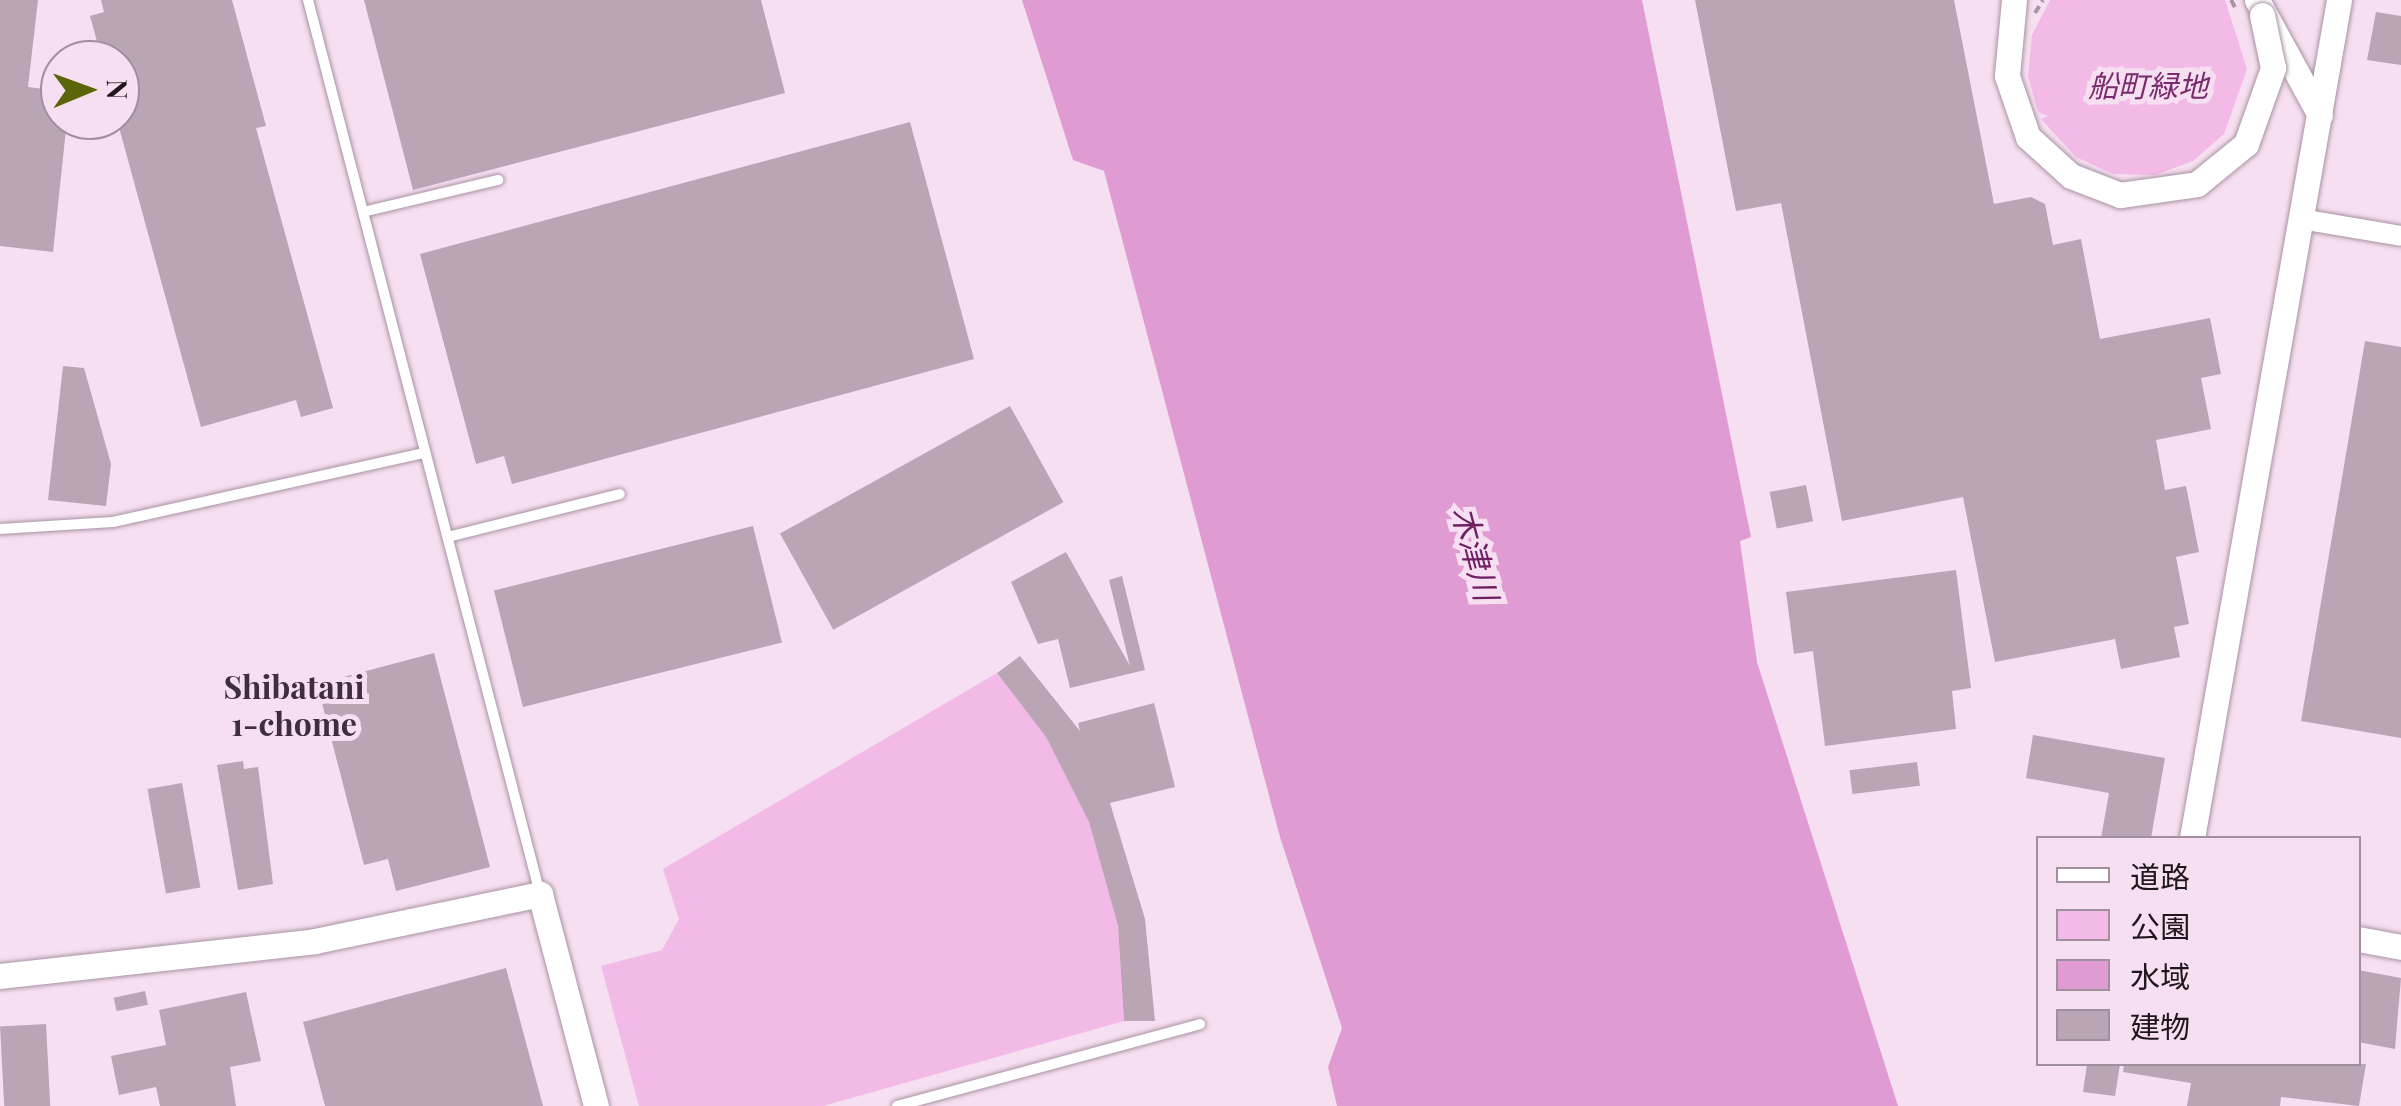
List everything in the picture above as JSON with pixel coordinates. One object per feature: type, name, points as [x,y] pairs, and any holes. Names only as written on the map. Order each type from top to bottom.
[{"type":"street","points":[[2192,836],[2339,0]]},
{"type":"street","points":[[2020,3],[2004,76],[2024,136],[2091,188],[2144,195],[2212,172],[2256,124],[2270,68],[2244,6]]},
{"type":"street","points":[[2020,3],[2008,39],[2024,125],[2045,156],[2098,191],[2151,198],[2200,186],[2250,147],[2272,100],[2273,42],[2244,6]]},
{"type":"street","points":[[2244,6],[2275,28],[2320,115]]},
{"type":"street","points":[[2301,220],[2401,236]]},
{"type":"street","points":[[0,976],[315,941],[540,894],[596,1106]]},
{"type":"street","points":[[2361,940],[2401,947]]},
{"type":"lane","points":[[308,0],[367,211],[425,453],[540,894]]},
{"type":"lane","points":[[367,211],[498,180]]},
{"type":"lane","points":[[0,529],[112,522],[425,453]]},
{"type":"lane","points":[[448,537],[620,494]]},
{"type":"lane","points":[[898,1106],[1200,1024]]},
{"type":"path","points":[[2020,3],[2030,26],[2044,0]]},
{"type":"green space","name":"船町緑地","points":[[2050,0],[2225,0],[2247,69],[2224,134],[2193,161],[2155,175],[2113,174],[2076,157],[2041,119],[2048,116],[2038,112],[2028,76],[2032,35]]},
{"type":"green space","points":[[997,673],[1046,737],[1089,822],[1118,926],[1124,1021],[823,1106],[639,1106],[601,966],[662,950],[679,919],[663,869]]},
{"type":"water","name":"木津川","points":[[1022,0],[1642,0],[1751,537],[1740,541],[1757,662],[1898,1106],[1337,1106],[1328,1067],[1342,1028],[1280,837],[1104,171],[1073,160]]},
{"type":"building","points":[[0,0],[38,0],[28,87],[40,88],[40,140],[65,140],[53,252],[0,246]]},
{"type":"building","points":[[101,0],[232,0],[266,126],[256,128],[333,408],[301,417],[296,400],[201,427],[122,140],[140,140],[140,40],[97,40],[90,16],[104,12]]},
{"type":"building","points":[[364,0],[761,0],[785,93],[413,190]]},
{"type":"building","points":[[1695,0],[1954,0],[1994,204],[2031,197],[2045,204],[2053,245],[2081,239],[2100,339],[2210,318],[2221,374],[2201,378],[2211,429],[2156,440],[2165,490],[2186,486],[2199,552],[2176,557],[2189,624],[2174,627],[2180,657],[2121,669],[2115,639],[1995,662],[1963,497],[1842,521],[1781,203],[1736,211]]},
{"type":"building","points":[[2376,12],[2401,16],[2401,65],[2367,60]]},
{"type":"building","points":[[910,122],[974,359],[512,484],[504,456],[476,464],[420,254]]},
{"type":"building","points":[[2365,341],[2401,347],[2401,738],[2301,721]]},
{"type":"building","points":[[63,366],[84,368],[111,464],[106,506],[48,500]]},
{"type":"building","points":[[1010,406],[1063,502],[833,630],[780,534]]},
{"type":"building","points":[[1806,485],[1813,521],[1777,528],[1770,492]]},
{"type":"building","points":[[753,526],[782,642],[523,707],[494,591]]},
{"type":"building","points":[[1066,552],[1130,666],[1109,580],[1122,576],[1145,670],[1070,688],[1058,639],[1038,644],[1011,582]]},
{"type":"building","points":[[1956,570],[1971,688],[1952,691],[1956,729],[1825,746],[1813,651],[1794,654],[1786,592]]},
{"type":"building","points":[[434,653],[490,867],[396,891],[388,859],[364,865],[317,684]]},
{"type":"building","points":[[1020,656],[1080,731],[1078,723],[1154,703],[1175,787],[1110,803],[1145,919],[1155,1021],[1124,1021],[1118,926],[1089,822],[1046,737],[997,673]]},
{"type":"building","points":[[2033,735],[2165,758],[2151,836],[2101,836],[2109,793],[2026,778]]},
{"type":"building","points":[[243,761],[244,769],[258,767],[273,884],[238,890],[217,765]]},
{"type":"building","points":[[1917,762],[1920,786],[1852,794],[1850,770]]},
{"type":"building","points":[[182,783],[200,887],[166,893],[148,789]]},
{"type":"building","points":[[506,968],[543,1106],[325,1106],[303,1022]]},
{"type":"building","points":[[2361,971],[2401,978],[2395,1049],[2361,1043]]},
{"type":"building","points":[[145,991],[148,1005],[117,1011],[114,998]]},
{"type":"building","points":[[246,992],[261,1061],[230,1067],[236,1106],[160,1106],[156,1087],[119,1095],[111,1056],[166,1045],[159,1010]]},
{"type":"building","points":[[46,1024],[50,1106],[4,1106],[0,1026]]},
{"type":"building","points":[[2366,1064],[2359,1106],[2281,1097],[2280,1106],[2187,1106],[2191,1083],[2123,1072],[2124,1066]]},
{"type":"building","points":[[2087,1066],[2120,1066],[2115,1096],[2083,1092]]},
{"type":"district","name":"Shibatani 1-chome","points":[[294,706]]}]
